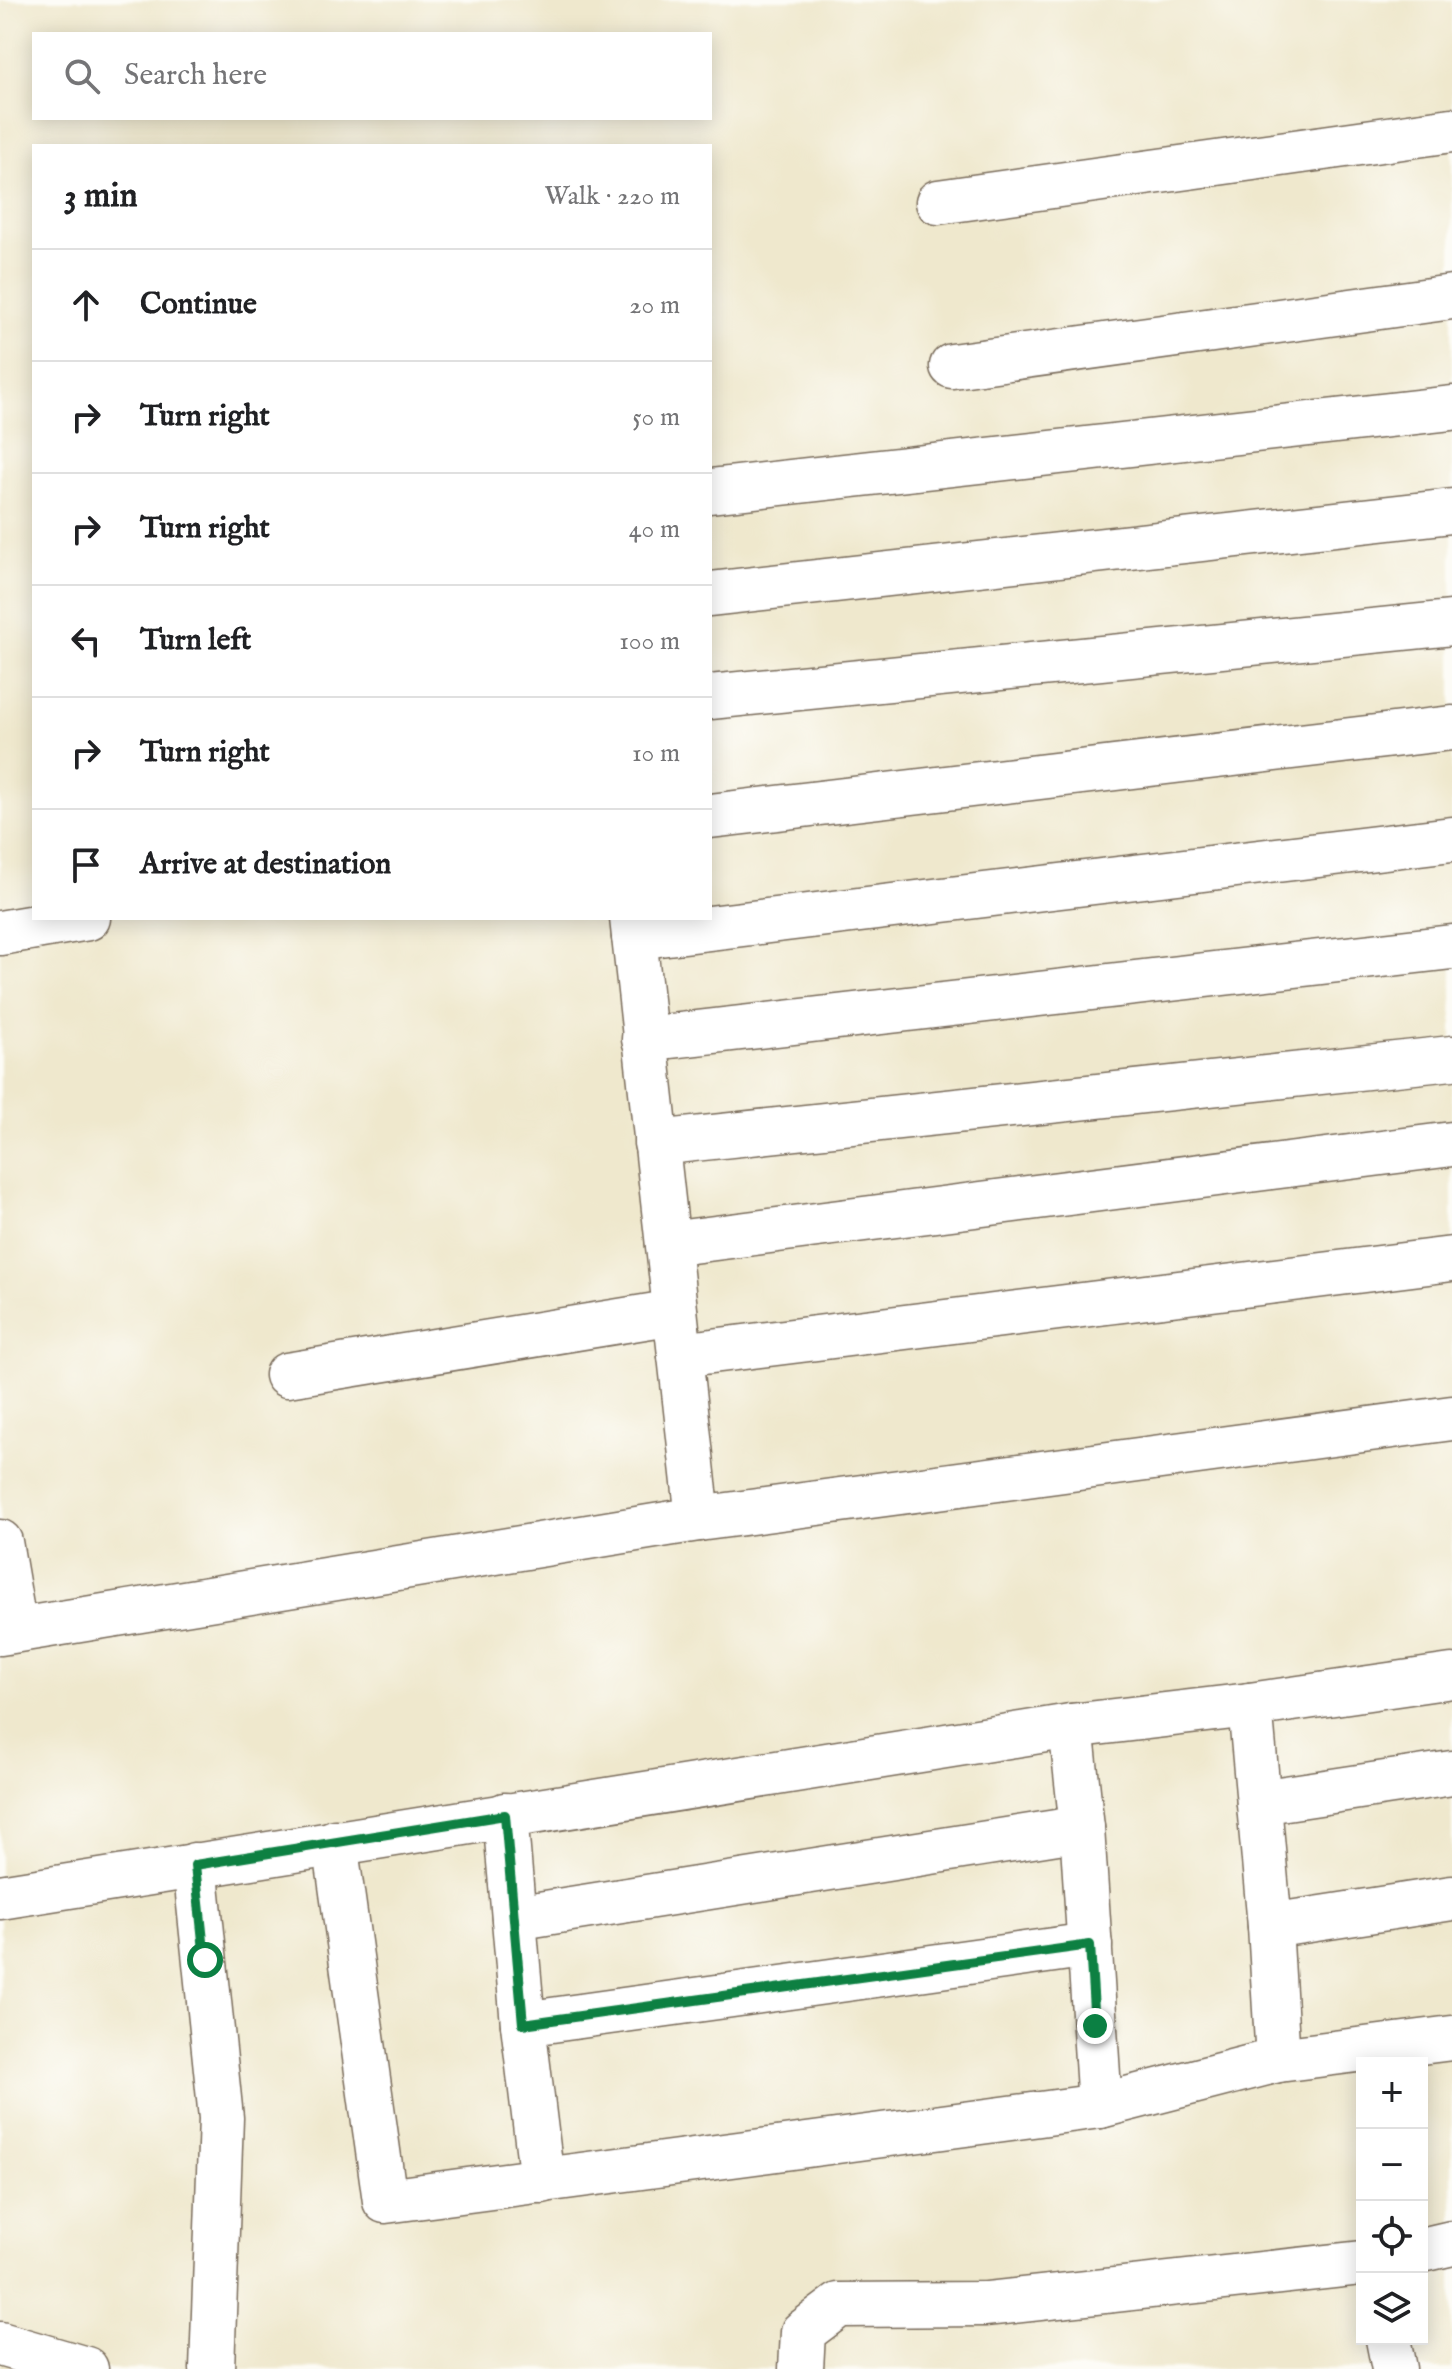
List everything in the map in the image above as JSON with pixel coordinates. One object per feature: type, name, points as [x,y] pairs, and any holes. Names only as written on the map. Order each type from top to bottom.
[{"type":"street","points":[[938,202],[1452,130]]},
{"type":"street","points":[[952,366],[1452,297]]},
{"type":"street","points":[[712,491],[1452,408]]},
{"type":"street","points":[[712,594],[1452,511]]},
{"type":"street","points":[[712,697],[1452,623]]},
{"type":"street","points":[[712,816],[1452,728]]},
{"type":"street","points":[[712,919],[1452,839]]},
{"type":"street","points":[[0,933],[76,920]]},
{"type":"street","points":[[698,1519],[633,928],[707,920]]},
{"type":"street","points":[[644,1039],[1452,947]]},
{"type":"street","points":[[656,1143],[1452,1058]]},
{"type":"street","points":[[668,1244],[1452,1144]]},
{"type":"street","points":[[680,1355],[1452,1259]]},
{"type":"street","points":[[287,1375],[675,1312]]},
{"type":"street","points":[[0,1542],[8,1632],[698,1519],[1452,1418]]},
{"type":"street","points":[[0,1897],[1071,1726],[1250,1705],[1452,1676]]},
{"type":"street","points":[[1250,1705],[1270,1926],[1278,2060]]},
{"type":"street","points":[[1071,1726],[1082,1828],[1100,2106]]},
{"type":"street","points":[[1259,1802],[1452,1773]]},
{"type":"street","points":[[505,1815],[523,2024],[542,2181]]},
{"type":"street","points":[[514,1918],[1082,1828]]},
{"type":"street","points":[[335,1842],[385,2201],[1100,2106],[1278,2060],[1452,2038]]},
{"type":"street","points":[[195,1865],[221,2118],[212,2369]]},
{"type":"street","points":[[1270,1926],[1452,1898]]},
{"type":"street","points":[[523,2024],[1090,1945]]},
{"type":"street","points":[[1428,2249],[1452,2243]]},
{"type":"street","points":[[801,2369],[803,2332],[839,2305],[986,2304],[1356,2264]]},
{"type":"street","points":[[0,2344],[86,2369]]},
{"type":"street","points":[[1389,2345],[1394,2369]]},
{"type":"route","points":[[205,1960],[195,1865],[505,1815],[523,2024],[1090,1945],[1095,2026]]}]
